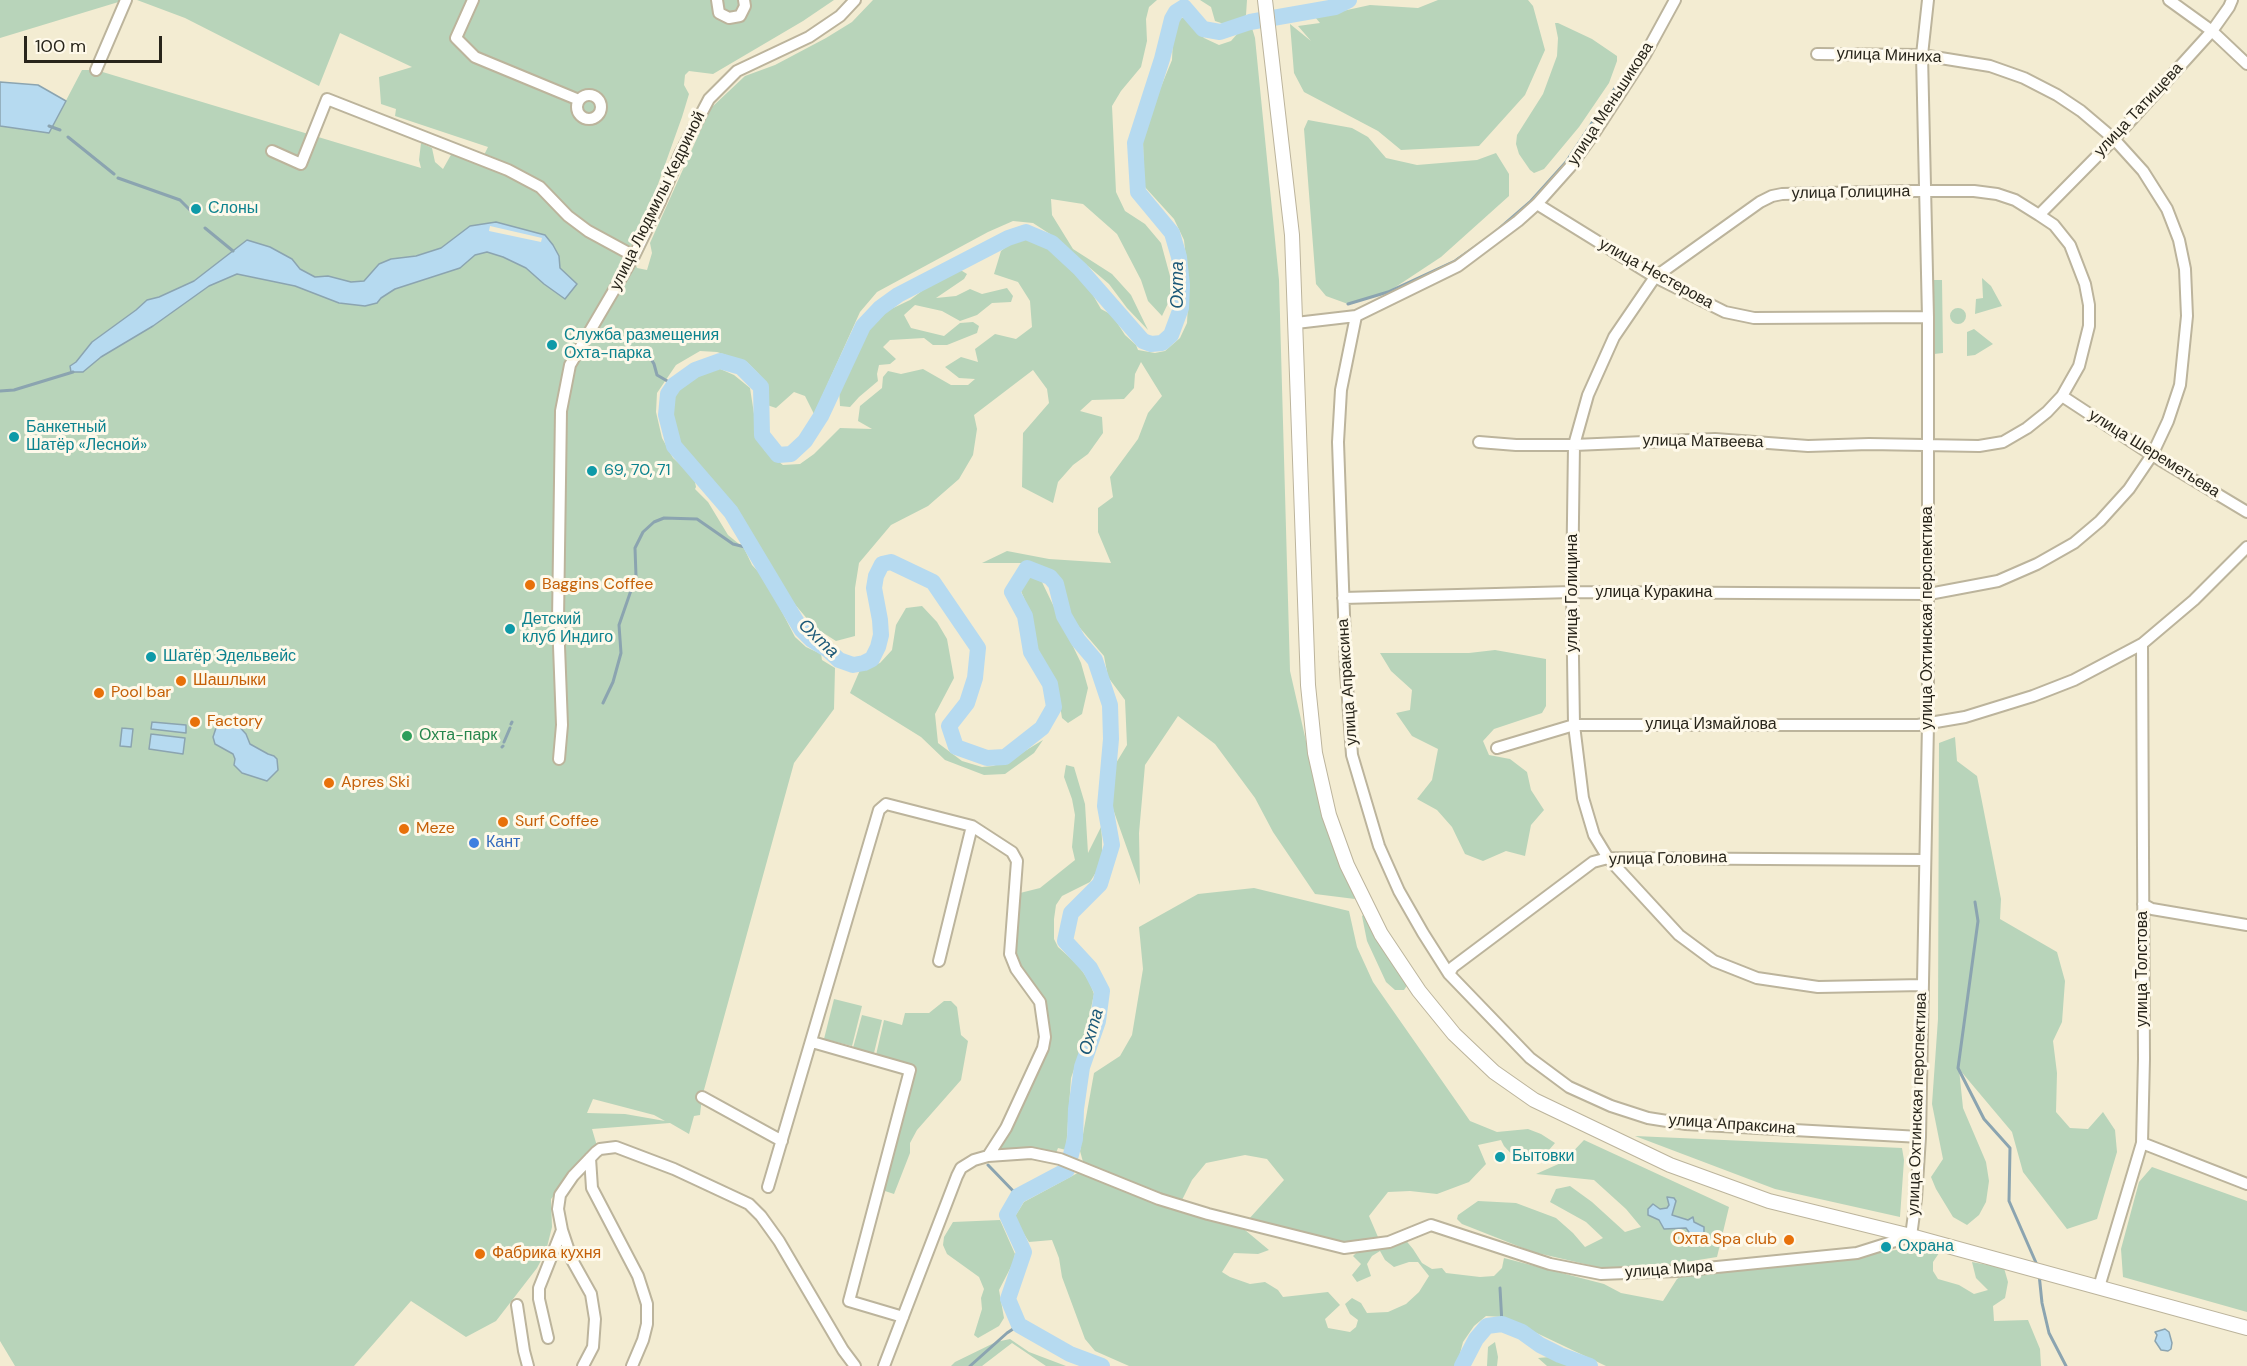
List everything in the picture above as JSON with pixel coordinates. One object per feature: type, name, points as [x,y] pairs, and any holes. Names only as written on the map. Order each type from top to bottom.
[{"type":"street","points":[[96,70],[126,0]]},
{"type":"street","points":[[473,0],[456,38],[475,57],[579,100]]},
{"type":"street","points":[[717,0],[719,13],[729,18],[740,16],[745,6],[744,0]]},
{"type":"street","name":"улица Людмилы Кедриной","points":[[559,759],[562,725],[558,620],[561,406],[570,365],[634,256],[680,154],[709,99],[737,71],[809,37],[840,16],[855,0]]},
{"type":"street","points":[[1265,0],[1292,235],[1308,685],[1315,753],[1329,816],[1347,865],[1381,934],[1419,991],[1454,1034],[1494,1072],[1534,1100],[1670,1166],[1758,1197],[1911,1236],[2247,1328]]},
{"type":"street","name":"улица Меньшикова","points":[[1296,323],[1356,316],[1458,266],[1518,221],[1537,204],[1570,167],[1593,135],[1645,55],[1675,0]]},
{"type":"street","name":"улица Охтинская перспектива","points":[[1911,1236],[1920,1137],[1928,724],[1928,317],[1922,55],[1928,0]]},
{"type":"street","points":[[2169,0],[2211,31],[2247,64]]},
{"type":"street","name":"улица Татищева","points":[[2039,215],[2114,139],[2211,31],[2232,0]]},
{"type":"street","name":"улица Миниха","points":[[1817,54],[1922,55],[1990,66],[2024,78],[2057,95],[2081,111],[2114,139],[2143,171],[2167,209],[2179,240],[2185,269],[2187,316],[2180,385],[2168,421],[2152,455],[2128,489],[2100,521],[2074,543],[2037,564],[1998,581],[1929,594]]},
{"type":"street","points":[[272,151],[301,164],[327,99],[508,170],[540,187],[568,216],[588,231],[634,256]]},
{"type":"street","name":"улица Голицина","points":[[1923,985],[1818,987],[1757,978],[1714,961],[1679,934],[1608,858],[1594,835],[1583,798],[1574,725],[1572,592],[1574,445],[1588,395],[1614,337],[1655,277],[1760,202],[1782,194],[1974,191],[1997,194],[2015,200],[2054,225],[2070,245],[2085,284],[2089,305],[2089,326],[2079,366],[2062,396]]},
{"type":"street","name":"улица Нестерова","points":[[1537,204],[1655,277],[1725,312],[1754,318],[1928,317]]},
{"type":"street","name":"улица Апраксина","points":[[1356,316],[1341,390],[1338,442],[1348,713],[1352,754],[1378,846],[1399,891],[1449,974],[1530,1058],[1569,1087],[1611,1106],[1648,1118],[1686,1124],[1920,1137]]},
{"type":"street","name":"улица Шереметьева","points":[[2062,396],[2152,455],[2247,512]]},
{"type":"street","name":"улица Матвеева","points":[[1479,442],[1516,446],[1715,439],[1808,446],[1928,444],[1979,446],[2003,442],[2027,428],[2062,396]]},
{"type":"street","name":"улица Измайлова","points":[[1497,748],[1574,725],[1928,724],[1965,717],[2033,696],[2074,680],[2142,644],[2194,600],[2247,547]]},
{"type":"street","name":"улица Куракина","points":[[1343,598],[1572,592],[1929,594]]},
{"type":"street","name":"улица Толстова","points":[[2099,1287],[2142,1143],[2142,644]]},
{"type":"street","points":[[768,1187],[879,810],[886,804],[972,826],[1012,852],[1017,861],[1010,954],[1016,969],[1040,1002],[1045,1026],[1043,1048],[1006,1128],[988,1156],[974,1160],[962,1168],[957,1176],[884,1366]]},
{"type":"street","points":[[939,961],[972,826]]},
{"type":"street","name":"улица Головина","points":[[1449,974],[1453,967],[1593,862],[1608,858],[1925,860]]},
{"type":"street","points":[[2143,904],[2152,909],[2247,925]]},
{"type":"street","points":[[812,1042],[910,1070],[849,1301],[903,1317]]},
{"type":"street","points":[[702,1098],[782,1140]]},
{"type":"street","points":[[2142,1143],[2247,1184]]},
{"type":"street","points":[[583,1366],[593,1347],[595,1319],[591,1294],[572,1260],[558,1209],[560,1196],[573,1176],[600,1149],[616,1147],[748,1204],[761,1216],[778,1241],[843,1350],[855,1366]]},
{"type":"street","name":"улица Мира","points":[[988,1156],[1031,1153],[1060,1159],[1169,1202],[1344,1248],[1389,1242],[1431,1225],[1550,1264],[1601,1274],[1677,1271],[1857,1253],[1911,1236]]},
{"type":"street","points":[[590,1158],[592,1188],[638,1276],[647,1304],[647,1324],[643,1341],[632,1366]]},
{"type":"street","points":[[548,1338],[539,1299],[539,1288],[562,1230]]},
{"type":"street","points":[[517,1305],[528,1366]]},
{"type":"green space","points":[[0,0],[125,0],[0,38]]},
{"type":"green space","name":"Охта-парк","points":[[137,0],[834,0],[713,74],[689,71],[685,75],[684,85],[689,94],[682,117],[647,215],[630,248],[637,268],[647,270],[652,253],[650,243],[712,107],[745,76],[775,65],[826,38],[852,22],[873,0],[1157,0],[1149,7],[1146,19],[1147,41],[1141,67],[1112,106],[1116,192],[1125,211],[1145,224],[1161,243],[1170,276],[1171,297],[1162,316],[1148,301],[1141,280],[1117,234],[1083,204],[1051,199],[1052,215],[1073,249],[1112,274],[1131,295],[1148,330],[1109,284],[1050,234],[1033,223],[1013,221],[988,232],[877,292],[860,312],[814,414],[805,396],[794,392],[776,408],[767,405],[766,383],[757,372],[747,362],[717,352],[700,351],[676,365],[657,393],[656,412],[662,438],[673,458],[694,477],[695,489],[708,502],[728,535],[744,548],[752,565],[765,579],[795,637],[806,647],[821,654],[822,660],[835,668],[834,709],[794,763],[702,1097],[700,1115],[694,1116],[689,1134],[670,1123],[592,1129],[597,1146],[551,1199],[552,1227],[546,1251],[537,1268],[496,1321],[466,1337],[411,1301],[354,1366],[15,1366],[0,1341],[0,126],[49,133],[82,70],[96,70],[421,168],[419,160],[421,143],[432,148],[435,162],[443,169],[452,153],[483,157],[488,147],[395,116],[396,109],[381,104],[379,77],[412,67],[340,33],[319,86],[185,18]],"holes":[[[593,1099],[654,1115],[665,1121],[625,1114],[587,1113]]]},
{"type":"green space","points":[[1200,0],[1247,0],[1246,15],[1240,22],[1227,25],[1215,21],[1211,7]]},
{"type":"green space","points":[[1438,0],[1528,0],[1533,6],[1545,50],[1525,95],[1479,146],[1401,150],[1378,131],[1304,92],[1294,73],[1290,24],[1311,41],[1298,26],[1320,23],[1315,17],[1370,5],[1418,8]]},
{"type":"green space","points":[[1186,17],[1204,38],[1219,45],[1231,41],[1238,33],[1252,28],[1255,38],[1279,280],[1290,671],[1324,820],[1355,899],[1315,894],[1273,832],[1255,798],[1215,744],[1178,716],[1145,765],[1139,833],[1140,885],[1113,809],[1110,773],[1127,745],[1125,700],[1108,677],[1104,656],[1068,614],[1059,581],[1027,563],[982,563],[1007,551],[1049,559],[1111,563],[1098,532],[1098,508],[1113,497],[1110,477],[1138,439],[1148,413],[1162,396],[1141,362],[1135,374],[1134,388],[1124,399],[1092,400],[1080,411],[1102,417],[1103,433],[1088,454],[1073,465],[1058,482],[1053,503],[1022,487],[1023,433],[1049,403],[1047,389],[1033,370],[974,415],[977,429],[973,455],[959,479],[928,506],[891,525],[859,563],[855,588],[855,636],[836,641],[814,627],[793,602],[757,549],[739,513],[683,448],[672,418],[671,403],[676,392],[690,377],[711,365],[734,375],[750,388],[757,433],[765,451],[783,465],[800,464],[814,454],[840,428],[872,429],[858,421],[860,406],[882,388],[883,377],[888,371],[901,374],[923,369],[951,385],[968,385],[975,379],[959,378],[945,367],[961,357],[978,362],[975,349],[995,334],[1016,339],[1032,327],[1030,301],[1018,282],[994,274],[1001,251],[1015,240],[1036,240],[1055,251],[1090,290],[1101,309],[1112,315],[1138,350],[1155,353],[1165,351],[1180,338],[1187,323],[1189,285],[1184,240],[1174,219],[1144,186],[1143,141],[1151,111],[1172,60],[1173,38],[1178,19]]},
{"type":"green space","points":[[1555,23],[1592,39],[1617,56],[1617,61],[1609,83],[1579,127],[1544,169],[1534,173],[1519,154],[1516,144],[1517,135],[1543,94],[1557,56],[1558,38]]},
{"type":"green space","points":[[1308,120],[1352,128],[1368,137],[1386,158],[1417,165],[1477,160],[1496,153],[1509,174],[1509,196],[1441,257],[1388,292],[1348,304],[1326,296],[1316,284],[1304,129]]},
{"type":"green space","points":[[959,269],[967,274],[964,279],[936,298],[956,296],[970,289],[982,294],[1007,288],[1013,296],[1011,302],[992,303],[977,315],[960,321],[942,311],[915,305],[904,315],[911,328],[944,336],[960,323],[973,322],[979,326],[977,333],[947,345],[933,345],[924,338],[890,340],[883,347],[896,359],[890,364],[879,365],[878,381],[850,407],[840,406],[839,389],[865,335],[874,322],[885,312],[910,300],[939,278]]},
{"type":"green space","points":[[1982,278],[1991,286],[2002,306],[1975,314],[1976,299],[1983,298]]},
{"type":"green space","points":[[1942,280],[1943,353],[1934,354],[1930,351],[1930,281]]},
{"type":"green space","points":[[1958,308],[1966,316],[1958,324],[1950,316]]},
{"type":"green space","points":[[1974,329],[1993,344],[1975,355],[1967,356],[1967,332]]},
{"type":"green space","points":[[1027,573],[1041,580],[1081,663],[1088,688],[1082,714],[1068,723],[1062,718],[1058,693],[1038,649],[1029,610],[1021,591],[1022,581]]},
{"type":"green space","points":[[922,606],[937,622],[947,639],[954,678],[935,714],[938,743],[962,761],[982,767],[1010,760],[1043,740],[1034,753],[1005,774],[984,775],[945,760],[921,737],[850,693],[860,670],[880,663],[892,650],[896,625],[906,608]]},
{"type":"green space","points":[[1495,650],[1546,659],[1546,706],[1542,713],[1494,729],[1483,741],[1489,755],[1510,759],[1527,772],[1531,790],[1544,810],[1531,825],[1525,856],[1506,851],[1483,861],[1465,854],[1452,827],[1437,810],[1417,799],[1432,780],[1438,749],[1412,736],[1396,713],[1410,710],[1412,690],[1391,671],[1380,653],[1469,653]]},
{"type":"green space","points":[[1955,737],[1957,761],[1977,776],[2001,899],[2000,919],[2057,952],[2065,981],[2062,1022],[2053,1041],[2057,1073],[2056,1112],[2070,1128],[2088,1129],[2103,1112],[2115,1130],[2117,1152],[2097,1219],[2067,1229],[2023,1172],[2012,1132],[1959,1069],[1963,1108],[1986,1162],[1989,1181],[1986,1202],[1979,1215],[1967,1225],[1953,1217],[1931,1177],[1943,1159],[1932,1104],[1938,1019],[1939,743]]},
{"type":"green space","points":[[1066,765],[1074,767],[1085,804],[1088,853],[1101,827],[1102,853],[1098,869],[1090,882],[1062,896],[1056,905],[1054,919],[1054,939],[1058,947],[1078,965],[1089,981],[1094,994],[1085,1037],[1071,1078],[1066,1150],[1058,1148],[1056,1153],[1051,1151],[1050,1154],[988,1156],[1043,1048],[1040,1002],[1010,954],[1016,894],[1040,888],[1075,860],[1072,847],[1075,815],[1064,777]]},
{"type":"green space","points":[[1254,888],[1349,911],[1357,947],[1373,982],[1470,1121],[1497,1132],[1528,1129],[1555,1143],[1549,1150],[1524,1162],[1516,1159],[1501,1140],[1478,1145],[1486,1164],[1469,1182],[1437,1194],[1410,1191],[1388,1192],[1369,1216],[1378,1237],[1342,1242],[1248,1220],[1284,1180],[1267,1159],[1245,1155],[1206,1163],[1192,1180],[1178,1208],[1245,1230],[1269,1250],[1258,1254],[1234,1253],[1222,1272],[1230,1277],[1250,1284],[1265,1282],[1278,1290],[1283,1297],[1328,1292],[1340,1305],[1325,1319],[1328,1328],[1350,1332],[1356,1327],[1358,1320],[1350,1314],[1345,1304],[1352,1298],[1361,1303],[1367,1313],[1388,1312],[1406,1304],[1419,1292],[1429,1276],[1418,1262],[1409,1262],[1394,1267],[1385,1260],[1380,1251],[1372,1256],[1367,1264],[1371,1276],[1357,1282],[1352,1275],[1361,1264],[1353,1256],[1362,1247],[1399,1232],[1422,1263],[1432,1269],[1442,1268],[1446,1273],[1480,1277],[1494,1276],[1502,1268],[1504,1258],[1604,1284],[1621,1293],[1663,1301],[1677,1279],[1685,1274],[1720,1272],[1912,1248],[1939,1253],[1933,1262],[1933,1271],[1938,1279],[1959,1285],[1974,1294],[1988,1290],[1976,1278],[1972,1262],[2004,1268],[2008,1282],[2005,1298],[1993,1306],[1994,1321],[2028,1320],[2040,1349],[2041,1366],[1606,1366],[1503,1317],[1486,1316],[1474,1326],[1463,1342],[1455,1366],[1129,1366],[1095,1351],[1085,1339],[1062,1277],[1059,1258],[1052,1240],[1029,1242],[1014,1218],[1024,1202],[1085,1169],[1080,1151],[1094,1073],[1120,1056],[1132,1035],[1143,969],[1139,927],[1198,894]]},
{"type":"green space","points":[[1365,913],[1408,984],[1404,990],[1395,990],[1386,982],[1367,941],[1362,916]]},
{"type":"green space","points":[[834,999],[862,1006],[852,1046],[824,1039]]},
{"type":"green space","points":[[944,1001],[951,1001],[957,1007],[961,1035],[968,1041],[961,1080],[917,1130],[910,1143],[910,1153],[894,1194],[879,1189],[910,1070],[891,1064],[892,1059],[876,1055],[884,1020],[902,1025],[905,1013],[929,1013]]},
{"type":"green space","points":[[862,1015],[882,1020],[874,1053],[853,1048]]},
{"type":"green space","points":[[1635,1136],[1902,1148],[1904,1160],[1900,1217],[1775,1189]]},
{"type":"green space","points":[[1584,1140],[1729,1207],[1717,1257],[1673,1264],[1602,1268],[1533,1252],[1462,1224],[1457,1219],[1458,1215],[1478,1201],[1516,1203],[1556,1218],[1585,1247],[1603,1238],[1586,1222],[1550,1202],[1556,1189],[1570,1186],[1592,1202],[1625,1232],[1641,1227],[1626,1209],[1594,1180],[1536,1174],[1563,1162]]},
{"type":"green space","points":[[2152,1167],[2247,1201],[2247,1312],[2123,1277],[2121,1249],[2139,1182]]},
{"type":"green space","points":[[1000,1220],[1015,1254],[1013,1263],[999,1290],[1004,1318],[999,1326],[978,1338],[974,1335],[982,1309],[981,1298],[984,1289],[979,1277],[947,1254],[943,1245],[944,1237],[953,1222]]},
{"type":"green space","points":[[1010,1339],[1029,1352],[1066,1366],[1046,1366],[1012,1343],[982,1366],[951,1366],[996,1342]]},
{"type":"green space","points":[[1495,1342],[1497,1366],[1487,1366],[1488,1347]]},
{"type":"green space","points":[[1550,1357],[1577,1366],[1547,1366],[1538,1358]]},
{"type":"water","points":[[0,82],[38,85],[66,101],[49,133],[0,126]]},
{"type":"water","points":[[496,222],[545,235],[559,256],[560,268],[577,284],[565,299],[526,268],[487,252],[475,255],[460,268],[395,289],[377,303],[365,306],[339,303],[295,286],[237,274],[209,286],[153,326],[101,357],[83,372],[71,372],[70,366],[92,342],[147,300],[194,281],[247,240],[270,247],[292,259],[300,269],[315,277],[328,276],[351,282],[364,281],[379,264],[391,259],[416,256],[441,248],[470,226]]},
{"type":"water","points":[[225,718],[234,721],[246,734],[250,744],[277,759],[278,770],[267,781],[242,773],[234,765],[233,754],[215,744],[213,737],[216,728],[220,720]]},
{"type":"water","points":[[152,722],[186,725],[186,733],[151,729]]},
{"type":"water","points":[[122,728],[133,729],[131,747],[120,746]]},
{"type":"water","points":[[151,734],[185,738],[183,754],[149,749]]},
{"type":"water","points":[[1667,1197],[1674,1198],[1676,1201],[1672,1215],[1688,1220],[1693,1217],[1694,1222],[1704,1227],[1701,1236],[1694,1239],[1686,1228],[1664,1229],[1659,1220],[1648,1215],[1648,1209],[1653,1204],[1660,1209],[1667,1208],[1669,1205]]},
{"type":"water","points":[[2165,1329],[2169,1332],[2172,1343],[2168,1351],[2161,1350],[2155,1341],[2157,1335],[2155,1332]]},
{"type":"pier","points":[[490,226],[542,238],[541,242],[489,231]]},
{"type":"waterway","name":"Охта","points":[[1102,1366],[1070,1354],[1019,1325],[1008,1299],[1024,1252],[1007,1215],[1018,1196],[1067,1170],[1075,1139],[1076,1109],[1082,1067],[1098,1021],[1102,991],[1090,968],[1065,941],[1071,913],[1100,884],[1112,845],[1105,806],[1111,739],[1110,705],[1095,660],[1078,640],[1064,616],[1056,584],[1050,577],[1027,568],[1012,592],[1025,616],[1031,652],[1050,684],[1054,707],[1042,728],[1005,757],[987,758],[956,747],[949,726],[967,703],[975,678],[978,648],[933,582],[891,562],[882,564],[876,576],[874,588],[880,620],[881,635],[878,647],[872,659],[864,663],[853,665],[839,660],[801,629],[731,512],[674,446],[666,415],[668,394],[674,385],[695,370],[720,361],[741,367],[761,387],[762,435],[778,455],[791,454],[805,441],[821,416],[863,326],[880,308],[898,295],[1008,238],[1026,232],[1052,243],[1080,269],[1143,341],[1151,344],[1162,343],[1171,335],[1181,308],[1182,285],[1179,257],[1172,233],[1138,192],[1135,143],[1162,59],[1172,19],[1176,12],[1184,7],[1203,29],[1220,32],[1250,22],[1335,7],[1349,0]]},
{"type":"waterway","points":[[1348,304],[1388,292],[1455,261],[1493,234],[1530,202],[1566,162],[1627,70]]},
{"type":"waterway","points":[[49,126],[60,130]]},
{"type":"waterway","points":[[68,137],[114,174]]},
{"type":"waterway","points":[[118,178],[180,200],[194,214]]},
{"type":"waterway","points":[[205,228],[233,251]]},
{"type":"waterway","points":[[619,349],[632,354],[647,352],[657,375],[674,385]]},
{"type":"waterway","points":[[0,391],[14,390],[73,372]]},
{"type":"waterway","points":[[603,703],[613,682],[621,653],[619,625],[636,576],[635,548],[643,532],[654,522],[664,518],[697,519],[733,544],[753,549]]},
{"type":"waterway","points":[[504,742],[510,728]]},
{"type":"waterway","points":[[1975,902],[1978,921],[1958,1068],[1984,1119],[2010,1148],[2009,1201],[2037,1265]]},
{"type":"waterway","points":[[988,1165],[1018,1196]]},
{"type":"waterway","points":[[2039,1274],[2042,1303],[2049,1333],[2066,1366]]},
{"type":"waterway","points":[[1500,1288],[1502,1324]]},
{"type":"waterway","name":"Охта","points":[[1462,1366],[1476,1339],[1487,1326],[1502,1324],[1522,1332],[1540,1345],[1560,1355],[1590,1366]]},
{"type":"waterway","points":[[970,1366],[1019,1325]]},
{"type":"place","name":"Слоны","points":[[196,209]]},
{"type":"place","name":"Служба размещения Охта-парка","points":[[552,345]]},
{"type":"place","name":"Банкетный Шатёр «Лесной»","points":[[14,437]]},
{"type":"place","name":"69, 70, 71","points":[[592,471]]},
{"type":"place","name":"Baggins Coffee","points":[[530,585]]},
{"type":"place","name":"Детский клуб Индиго","points":[[510,629]]},
{"type":"place","name":"Шатёр Эдельвейс","points":[[151,657]]},
{"type":"place","name":"Шашлыки","points":[[181,681]]},
{"type":"place","name":"Pool bar","points":[[99,693]]},
{"type":"place","name":"Factory","points":[[195,722]]},
{"type":"place","name":"Охта-парк","points":[[407,736]]},
{"type":"place","name":"Apres Ski","points":[[329,783]]},
{"type":"place","name":"Surf Coffee","points":[[503,822]]},
{"type":"place","name":"Meze","points":[[404,829]]},
{"type":"place","name":"Кант","points":[[474,843]]},
{"type":"place","name":"Бытовки","points":[[1500,1157]]},
{"type":"place","name":"Охта Spa club","points":[[1789,1240]]},
{"type":"place","name":"Охрана","points":[[1886,1247]]},
{"type":"place","name":"Фабрика кухня","points":[[480,1254]]}]
